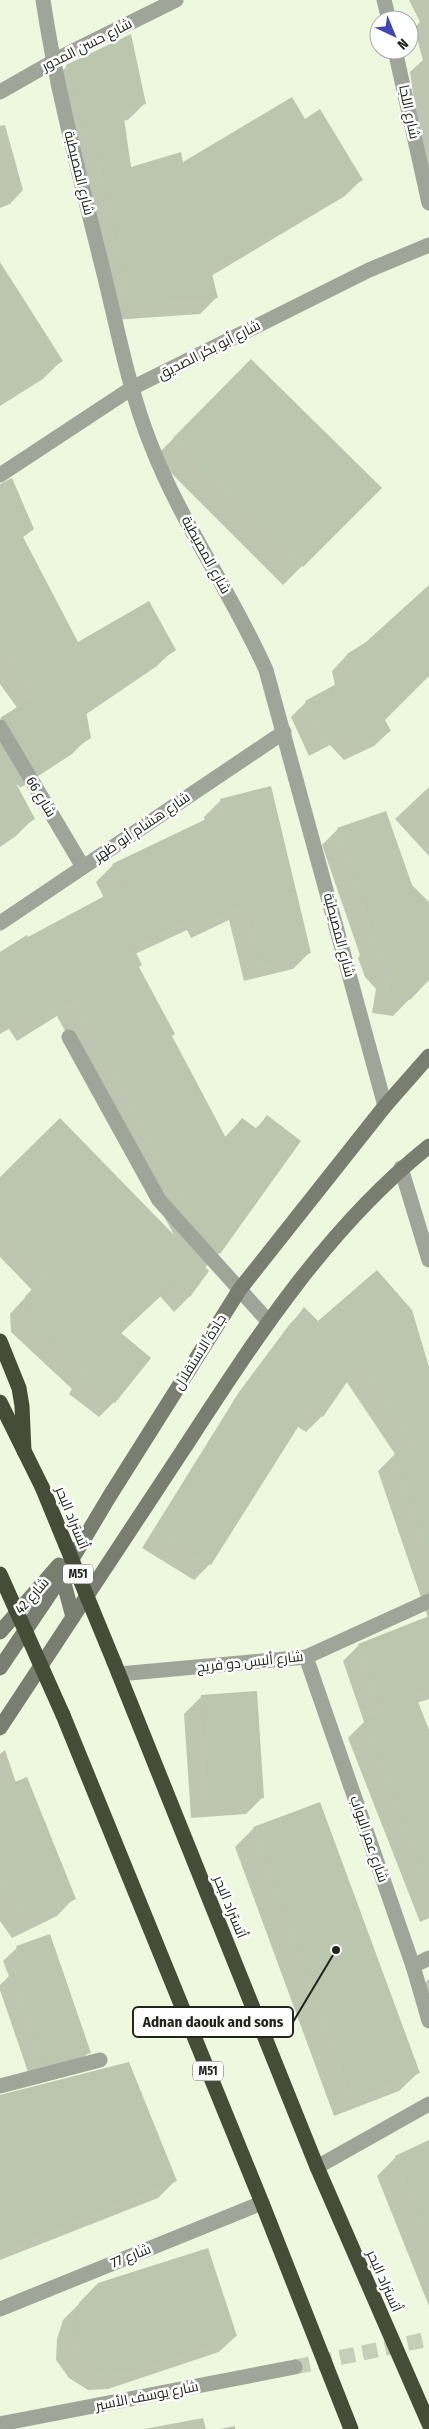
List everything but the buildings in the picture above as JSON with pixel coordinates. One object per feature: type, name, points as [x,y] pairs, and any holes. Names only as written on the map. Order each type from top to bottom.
[{"type":"highway","points":[[0,1341],[19,1388],[22,1406],[24,1451]]},
{"type":"highway","name":"أتستراد البحر","points":[[0,1402],[42,1487],[317,2167],[429,2424]]},
{"type":"highway","name":"M51","points":[[0,1574],[62,1714],[262,2203],[351,2429]]},
{"type":"main road","name":"جادة الاستقلال","points":[[0,1668],[62,1576],[240,1289],[385,1106],[429,1056]]},
{"type":"main road","points":[[0,1728],[268,1321],[334,1238],[401,1168],[429,1146]]},
{"type":"main road","name":"شارع 42","points":[[0,1632],[84,1538]]},
{"type":"main road","points":[[62,1576],[73,1617]]},
{"type":"street","name":"شارع المصيطبة","points":[[43,0],[52,62],[132,388],[150,443],[165,480],[252,638],[266,670],[385,1106]]},
{"type":"street","name":"شارع حسن المدور","points":[[0,92],[52,62],[176,0]]},
{"type":"street","name":"شارع اللجا","points":[[397,60],[429,203]]},
{"type":"street","name":"شارع أبو بكر الصديق","points":[[0,475],[132,388],[369,270],[429,245]]},
{"type":"street","name":"شارع 66","points":[[0,727],[83,867]]},
{"type":"street","name":"شارع هشام أبو ظهر","points":[[0,923],[284,732]]},
{"type":"street","points":[[70,1037],[159,1200],[268,1321]]},
{"type":"street","points":[[401,1168],[429,1260]]},
{"type":"street","name":"شارع أليس دو فريج","points":[[116,1668],[306,1657],[429,1601]]},
{"type":"street","name":"شارع عمر البواب","points":[[306,1657],[414,1966],[429,2021]]},
{"type":"street","points":[[414,1966],[429,1958]]},
{"type":"street","points":[[0,2086],[100,2060]]},
{"type":"street","points":[[317,2167],[429,2104]]},
{"type":"street","name":"شارع 77","points":[[0,2309],[262,2203]]},
{"type":"street","name":"شارع يوسف الأسير","points":[[0,2424],[295,2368]]},
{"type":"tunnel","points":[[295,2367],[429,2339]]},
{"type":"place","name":"Adnan daouk and sons","points":[[336,1950]]}]
